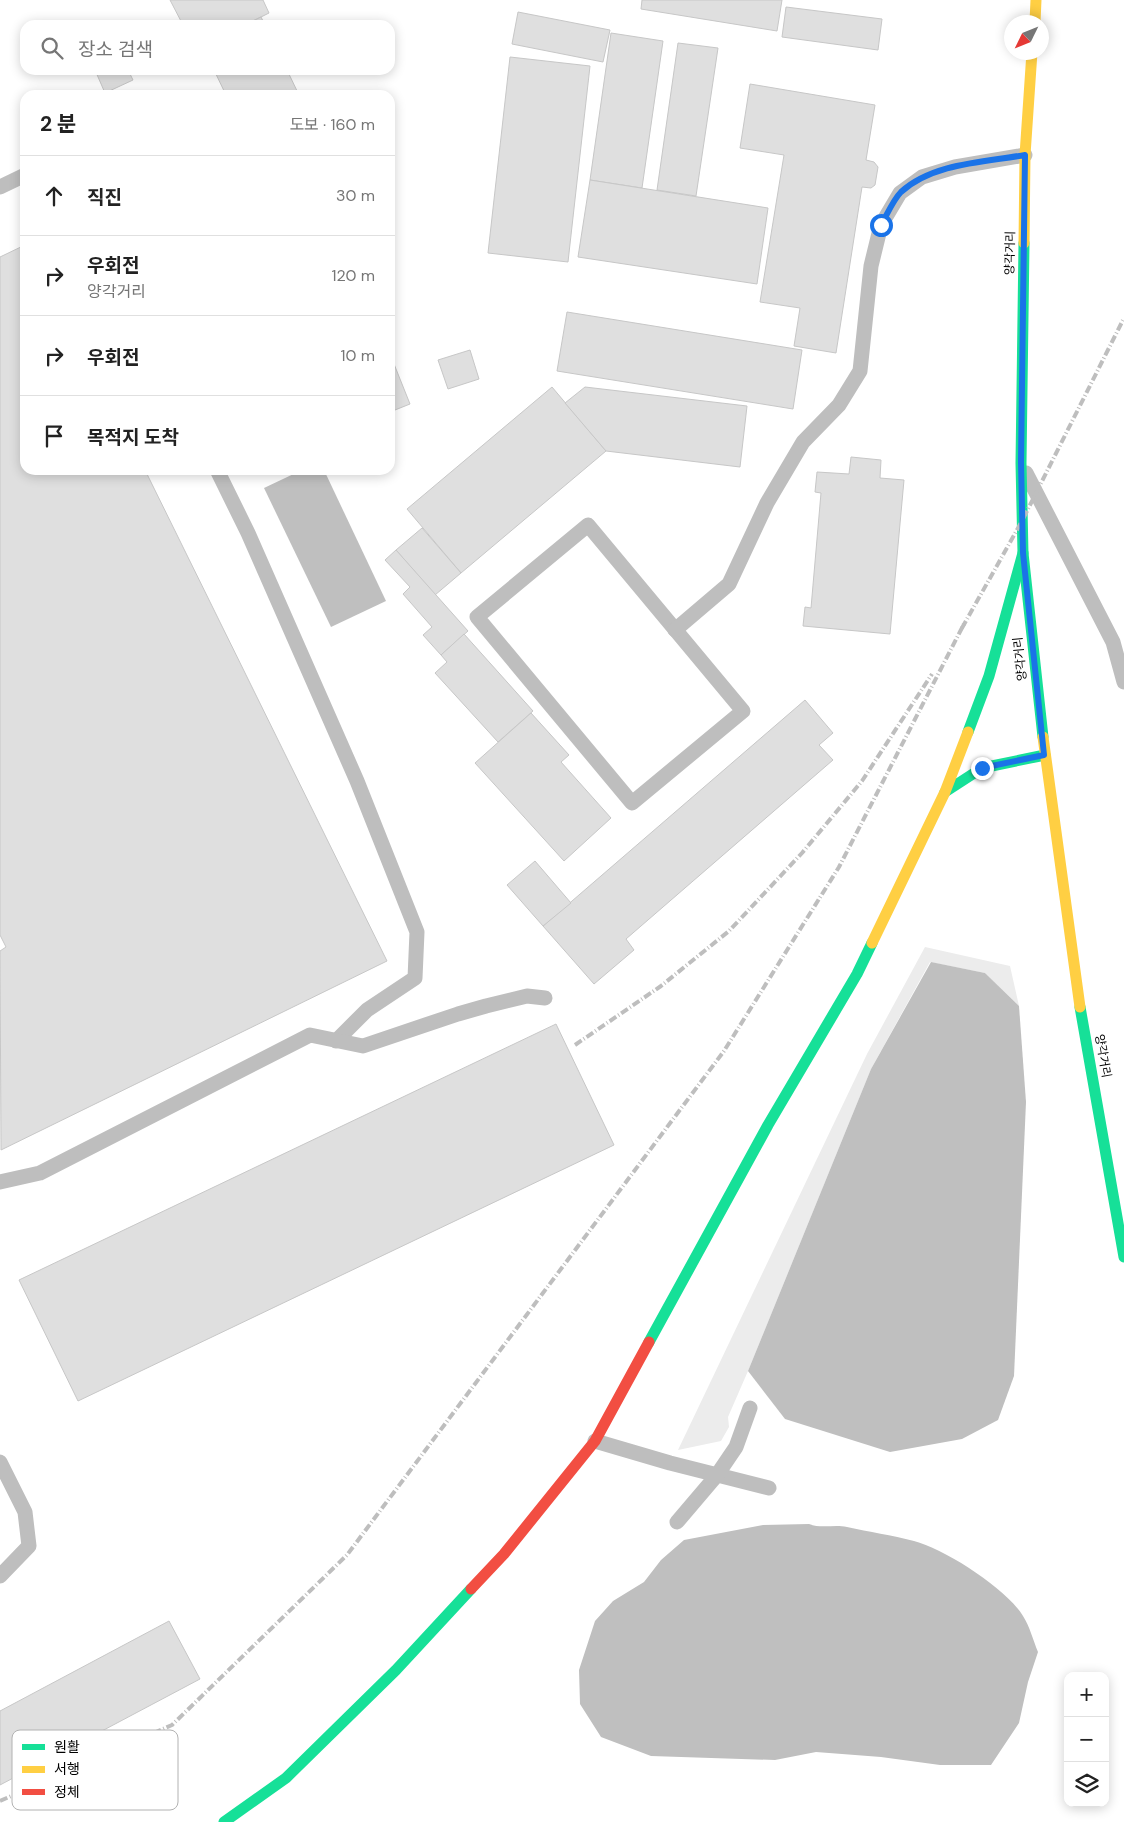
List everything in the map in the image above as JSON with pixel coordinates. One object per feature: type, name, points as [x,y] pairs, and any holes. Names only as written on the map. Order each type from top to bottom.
[{"type":"main road","points":[[1035,15],[1036,0]]},
{"type":"main road","name":"양각거리","points":[[1031,60],[1025,155],[1021,462],[1023,553],[1044,755],[1081,1012],[1124,1257]]},
{"type":"main road","points":[[224,1822],[286,1778],[396,1670],[504,1554],[596,1441],[768,1125],[857,974],[945,792],[989,676],[1023,553]]},
{"type":"main road","points":[[945,792],[982,768],[1044,755]]},
{"type":"lane","points":[[675,630],[728,584],[767,503],[804,442],[839,405],[860,371],[871,266],[881,225],[900,193],[922,177],[955,167],[1025,155]]},
{"type":"lane","points":[[0,187],[20,177]]},
{"type":"lane","points":[[1021,462],[1113,642],[1124,682]]},
{"type":"lane","points":[[219,475],[248,533],[357,781],[418,932],[415,978],[367,1010],[336,1041]]},
{"type":"lane","points":[[588,524],[675,630],[743,711],[632,803],[477,617],[588,524]]},
{"type":"lane","points":[[0,1182],[40,1173],[310,1035],[363,1046],[476,1009],[527,996],[545,998]]},
{"type":"lane","points":[[677,1522],[717,1475],[736,1447],[750,1408]]},
{"type":"lane","points":[[596,1441],[670,1463],[770,1488]]},
{"type":"lane","points":[[0,1462],[25,1512],[29,1546],[0,1576]]},
{"type":"shaded area","points":[[291,475],[326,475],[386,601],[331,627],[264,488]]},
{"type":"shaded area","points":[[925,947],[1010,966],[1019,1006],[985,973],[930,962],[871,1069],[728,1417],[729,1427],[721,1441],[678,1450],[867,1054]]},
{"type":"shaded area","points":[[931,962],[985,973],[1019,1006],[1026,1102],[1014,1376],[998,1420],[962,1439],[890,1452],[785,1419],[748,1371],[871,1069]]},
{"type":"shaded area","points":[[809,1524],[847,1527],[927,1545],[974,1571],[1015,1605],[1030,1629],[1038,1652],[1028,1682],[1019,1723],[991,1765],[940,1765],[881,1757],[816,1752],[775,1760],[651,1756],[601,1737],[580,1704],[579,1670],[595,1621],[613,1601],[644,1582],[661,1560],[684,1540],[763,1525]]},
{"type":"building","points":[[170,0],[263,0],[269,13],[255,20],[180,20]]},
{"type":"building","points":[[642,0],[782,0],[777,31],[641,9]]},
{"type":"building","points":[[786,7],[882,19],[878,50],[782,37]]},
{"type":"building","points":[[518,12],[610,30],[603,62],[512,44]]},
{"type":"building","points":[[611,33],[663,41],[642,188],[590,180]]},
{"type":"building","points":[[678,43],[718,48],[696,196],[657,190]]},
{"type":"building","points":[[510,57],[590,66],[568,262],[488,253]]},
{"type":"building","points":[[97,75],[130,75],[133,80],[111,90],[104,90]]},
{"type":"building","points":[[216,75],[289,75],[297,90],[224,90]]},
{"type":"building","points":[[750,84],[875,105],[866,160],[874,162],[878,167],[875,185],[871,188],[862,187],[836,353],[794,346],[800,308],[760,302],[784,155],[740,148]]},
{"type":"building","points":[[590,180],[768,208],[757,284],[578,257]]},
{"type":"building","points":[[20,247],[20,475],[147,475],[387,961],[1,1150],[0,951],[6,947],[0,935],[0,257]]},
{"type":"building","points":[[567,312],[802,350],[793,409],[557,371]]},
{"type":"building","points":[[470,350],[479,379],[448,389],[438,360]]},
{"type":"building","points":[[395,366],[410,404],[395,410]]},
{"type":"building","points":[[552,387],[606,451],[461,573],[407,509]]},
{"type":"building","points":[[585,387],[747,406],[740,467],[606,451],[565,403]]},
{"type":"building","points":[[851,457],[881,460],[880,478],[904,480],[890,634],[803,626],[805,607],[811,608],[821,493],[815,492],[817,472],[849,474]]},
{"type":"building","points":[[422,528],[461,573],[435,595],[396,550]]},
{"type":"building","points":[[396,550],[468,631],[441,655],[423,635],[432,627],[403,594],[410,587],[385,560]]},
{"type":"building","points":[[464,634],[533,711],[498,742],[435,673],[447,662],[441,655]]},
{"type":"building","points":[[805,700],[833,733],[819,745],[833,760],[626,939],[634,950],[594,984],[543,926]]},
{"type":"building","points":[[531,713],[569,755],[561,762],[611,818],[564,861],[475,763]]},
{"type":"building","points":[[535,861],[571,903],[543,926],[507,885]]},
{"type":"building","points":[[556,1024],[614,1145],[78,1401],[19,1280]]},
{"type":"building","points":[[169,1621],[200,1679],[104,1730],[12,1730],[12,1779],[0,1785],[0,1711]]},
{"type":"railway","points":[[962,628],[1022,521],[1124,318]]},
{"type":"railway","points":[[161,1730],[172,1725],[347,1555],[724,1051],[839,867],[965,622]]},
{"type":"railway","points":[[575,1045],[661,986],[729,931],[802,853],[862,781],[932,674]]},
{"type":"railway","points":[[0,1801],[12,1796]]},
{"type":"traffic: fast","points":[[1024,243],[1021,463],[1023,553],[1043,737]]},
{"type":"traffic: fast","points":[[968,732],[989,676],[1023,553]]},
{"type":"traffic: fast","points":[[945,792],[982,768],[1045,755]]},
{"type":"traffic: fast","points":[[649,1342],[768,1125],[857,974],[872,943]]},
{"type":"traffic: fast","points":[[1080,1007],[1124,1257]]},
{"type":"traffic: fast","points":[[224,1822],[286,1778],[396,1670],[471,1589]]},
{"type":"traffic: slow","points":[[1035,15],[1036,0]]},
{"type":"traffic: slow","points":[[1024,243],[1025,155],[1031,60]]},
{"type":"traffic: slow","points":[[872,943],[945,792],[968,732]]},
{"type":"traffic: slow","points":[[1043,737],[1080,1007]]},
{"type":"traffic: jam","points":[[471,1589],[504,1554],[595,1441],[649,1342]]},
{"type":"route","points":[[881,225],[900,193],[922,177],[955,167],[1025,155],[1021,462],[1023,553],[1044,755],[982,768]]}]
